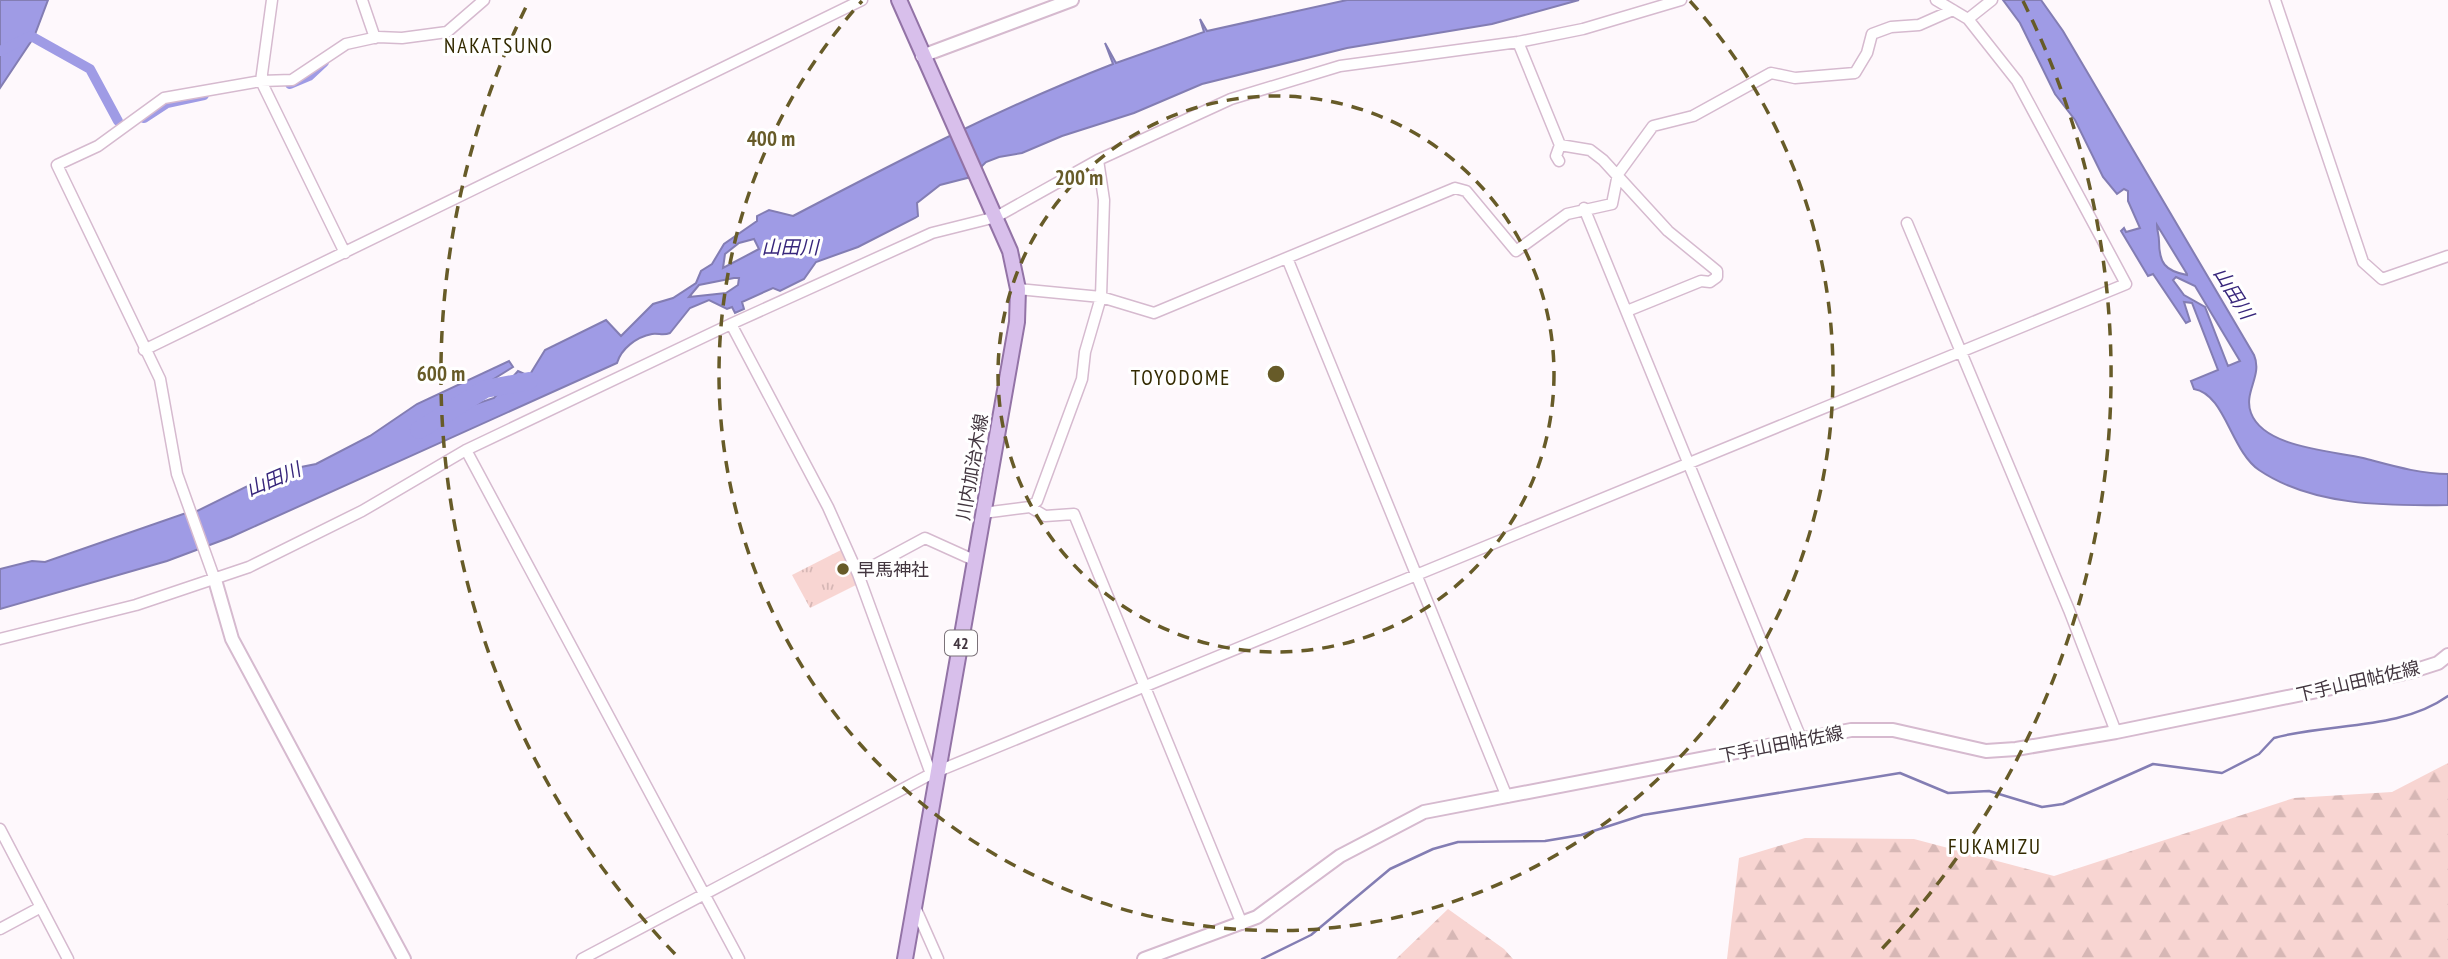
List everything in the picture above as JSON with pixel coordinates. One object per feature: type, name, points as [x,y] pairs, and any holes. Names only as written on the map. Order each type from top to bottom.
[{"type":"main road","name":"川内加治木線","points":[[899,0],[1010,251],[1018,289],[1017,323],[976,561],[935,773],[905,959]]},
{"type":"main road","points":[[922,56],[1072,0]]},
{"type":"main road","points":[[213,575],[232,639],[404,959]]},
{"type":"main road","name":"下手山田帖佐線","points":[[1144,959],[1242,924],[1279,904],[1340,856],[1424,812],[1852,730],[1894,730],[1986,751],[2116,732],[2410,672],[2438,663],[2448,655]]},
{"type":"street","points":[[272,0],[261,81],[345,253]]},
{"type":"street","points":[[362,0],[375,38]]},
{"type":"street","points":[[213,575],[177,474],[160,379],[57,164],[98,146],[164,99],[261,81],[300,77],[346,44],[375,38],[447,32],[484,0]]},
{"type":"street","points":[[144,350],[862,0]]},
{"type":"street","points":[[0,639],[136,605],[213,575],[249,568],[362,511],[466,450],[731,324],[932,233],[995,215],[1098,160],[1231,99],[1340,66],[1518,42],[1583,29],[1681,0]]},
{"type":"street","points":[[582,959],[935,773],[2126,284],[2017,82],[1970,18],[1936,0]]},
{"type":"street","points":[[1970,18],[1992,0]]},
{"type":"street","points":[[2275,0],[2363,262],[2382,279],[2448,256]]},
{"type":"street","points":[[1018,289],[1101,297],[1154,313],[1455,187],[1466,191],[1516,251],[1567,214],[1584,208],[1612,204],[1618,174],[1653,126],[1693,116],[1771,73],[1795,78],[1855,73],[1867,53],[1872,34],[1891,27],[1919,26],[1952,10]]},
{"type":"street","points":[[1518,42],[1560,145],[1556,156],[1559,161]]},
{"type":"street","points":[[1560,145],[1590,150],[1618,174],[1668,231],[1717,271],[1717,277],[1710,282],[1701,281],[1627,311]]},
{"type":"street","points":[[983,513],[1030,506],[1042,492],[1082,379],[1101,297],[1104,201],[1098,160]]},
{"type":"street","points":[[1584,208],[1801,741]]},
{"type":"street","points":[[1907,223],[2116,732]]},
{"type":"street","points":[[1287,258],[1418,573],[1507,797]]},
{"type":"street","points":[[731,324],[828,507],[858,574],[935,773]]},
{"type":"street","points":[[466,450],[739,959]]},
{"type":"street","points":[[1030,506],[1045,516],[1074,514],[1242,924]]},
{"type":"street","points":[[858,574],[925,538],[976,561]]},
{"type":"street","points":[[0,829],[68,959]]},
{"type":"street","points":[[914,903],[938,959]]},
{"type":"street","points":[[0,929],[41,907]]},
{"type":"green space","points":[[843,549],[858,584],[810,608],[792,575]]},
{"type":"green space","points":[[2448,763],[2448,959],[1727,959],[1739,858],[1805,838],[1914,839],[2054,876],[2294,798],[2392,792]]},
{"type":"green space","points":[[1448,909],[1504,949],[1513,959],[1396,959]]},
{"type":"water","points":[[0,0],[48,0],[34,37],[0,88]]},
{"type":"water","points":[[1347,0],[1579,0],[1492,24],[1347,48],[1202,84],[1134,113],[1062,136],[1022,153],[986,162],[971,177],[940,185],[917,203],[918,216],[915,218],[858,247],[816,262],[804,279],[780,291],[773,288],[742,302],[744,309],[735,313],[732,307],[727,309],[709,300],[690,308],[670,333],[652,334],[635,341],[626,348],[617,363],[231,537],[167,561],[0,609],[0,569],[32,561],[45,562],[186,513],[187,516],[276,472],[316,464],[370,436],[417,404],[509,361],[513,367],[444,410],[440,416],[494,398],[518,371],[529,376],[545,350],[606,320],[621,336],[653,304],[673,298],[696,283],[701,271],[712,264],[724,244],[757,221],[757,216],[769,210],[793,216],[991,116],[1113,64],[1105,43],[1116,63],[1204,32],[1200,19],[1207,31]],"holes":[[[754,239],[759,249],[723,268],[725,254],[739,243]],[[739,278],[738,285],[726,293],[689,297],[699,285]]]},
{"type":"water","points":[[2003,0],[2041,0],[2063,31],[2254,355],[2256,370],[2249,405],[2258,425],[2284,441],[2301,446],[2415,471],[2448,474],[2448,505],[2375,504],[2326,497],[2280,482],[2249,461],[2221,412],[2205,393],[2194,389],[2191,381],[2218,370],[2192,303],[2184,302],[2190,321],[2186,323],[2153,274],[2148,276],[2121,231],[2124,228],[2126,232],[2140,228],[2128,201],[2128,191],[2124,189],[2117,194],[2103,177],[2075,120],[2055,94],[2020,23]],"holes":[[[2157,225],[2187,274],[2187,275],[2173,271],[2165,265],[2159,249]],[[2176,277],[2195,286],[2240,361],[2228,366],[2205,307],[2184,295],[2173,280]]]},
{"type":"waterway","points":[[0,51],[31,36],[90,69],[118,121]]},
{"type":"waterway","points":[[290,84],[309,76],[324,62]]},
{"type":"waterway","points":[[144,118],[167,103],[204,95]]},
{"type":"waterway","name":"山田川","points":[[419,430],[485,389],[529,381]]},
{"type":"waterway","points":[[1262,959],[1311,935],[1390,869],[1433,849],[1458,842],[1545,841],[1581,835],[1643,815],[1900,773],[1948,793],[1989,791],[2042,807],[2063,804],[2153,764],[2222,773],[2259,754],[2274,738],[2408,715],[2448,696]]},
{"type":"place","name":"早馬神社","points":[[843,569]]},
{"type":"district","name":"NAKATSUNO","points":[[499,45]]},
{"type":"district","name":"TOYODOME","points":[[1181,377]]},
{"type":"district","name":"FUKAMIZU","points":[[1995,846]]}]
